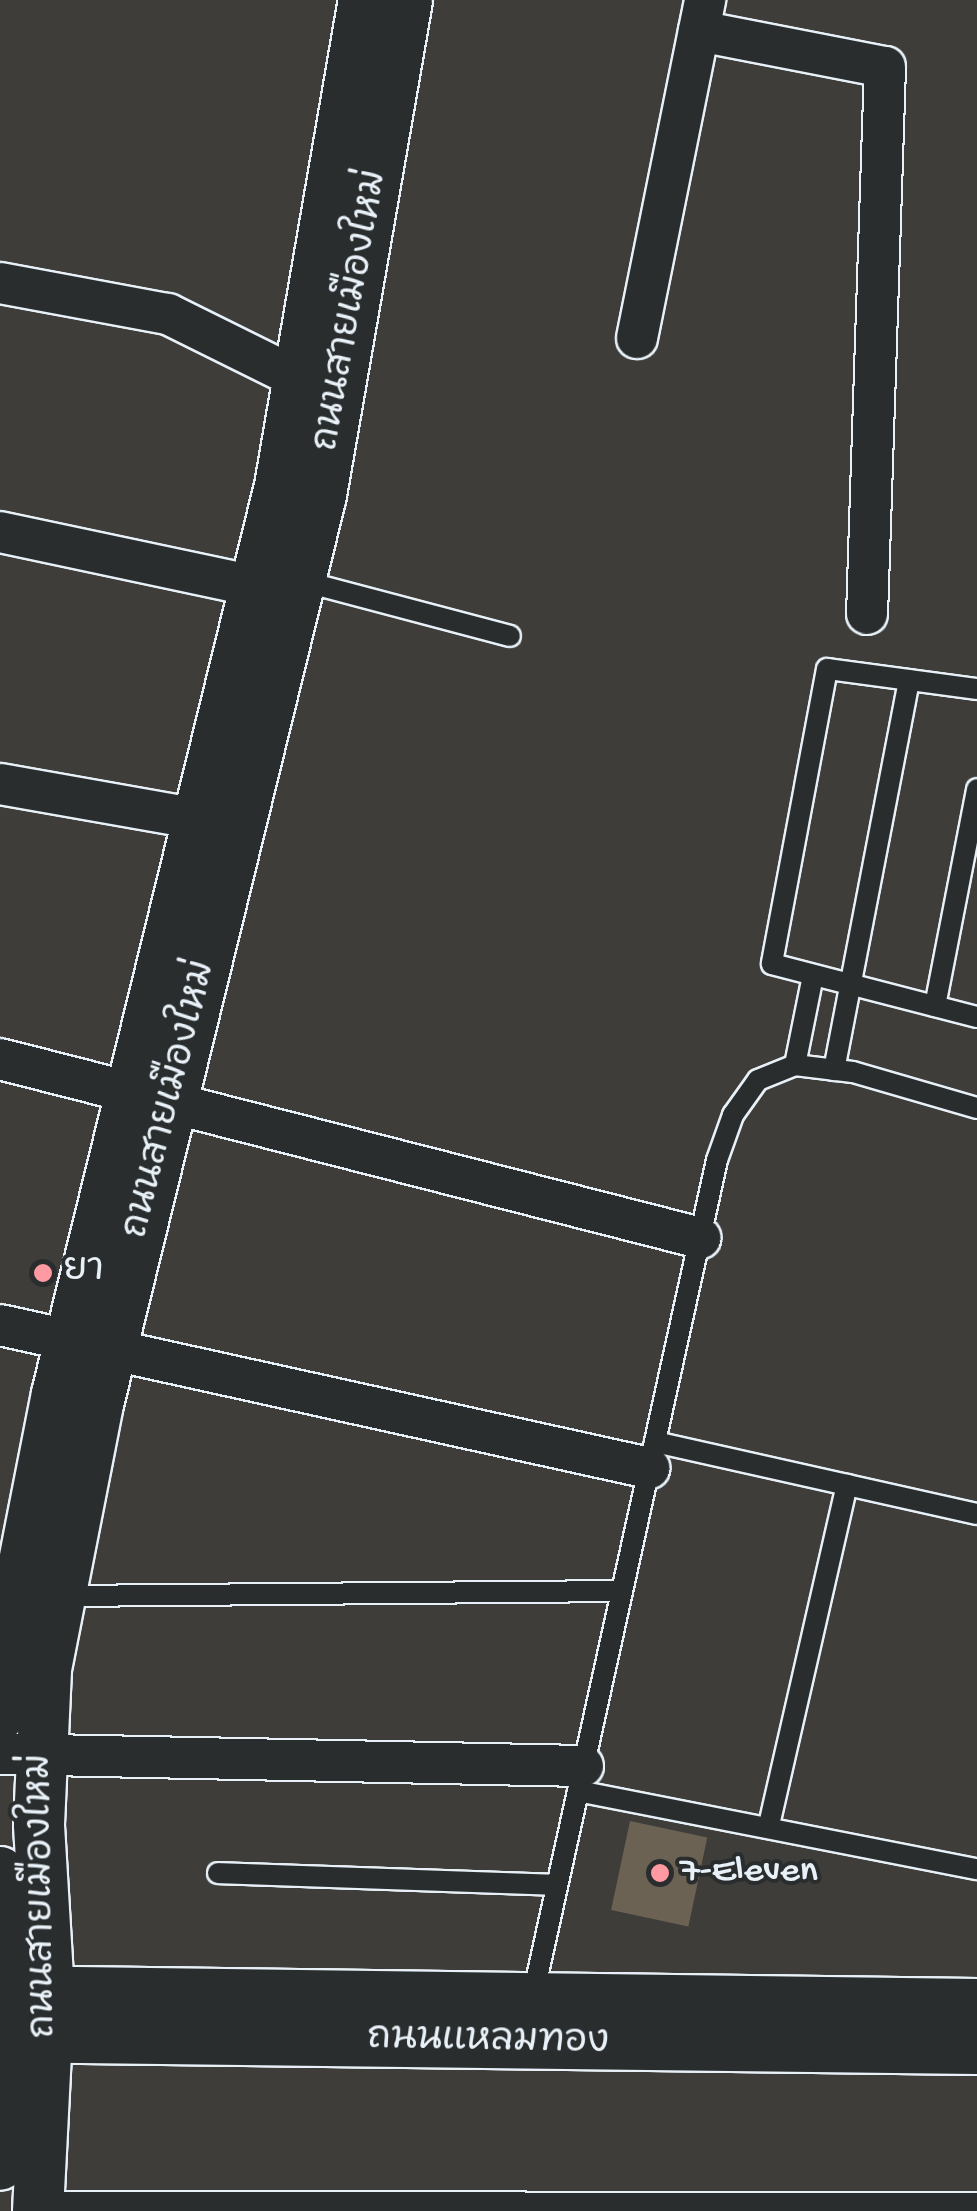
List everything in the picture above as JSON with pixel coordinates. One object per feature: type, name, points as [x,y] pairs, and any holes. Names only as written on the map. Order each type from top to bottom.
[{"type":"street","name":"ถนนสายเมืองใหม่","points":[[318,388],[364,0]]},
{"type":"street","name":"ถนนสายเมืองใหม่","points":[[0,1715],[26,1596],[277,583],[407,0]]},
{"type":"street","points":[[637,338],[702,15],[885,66],[867,614]]},
{"type":"street","points":[[0,283],[168,314],[318,388]]},
{"type":"street","points":[[0,532],[277,583]]},
{"type":"street","points":[[0,784],[218,822]]},
{"type":"street","points":[[0,1059],[700,1238]]},
{"type":"street","points":[[0,1325],[90,1347],[652,1455]]},
{"type":"street","name":"ถนนสายเมืองใหม่","points":[[0,2165],[19,2015],[20,1754],[26,1596]]},
{"type":"street","points":[[20,1754],[581,1778]]},
{"type":"street","name":"ถนนสายเมืองใหม่","points":[[0,1872],[39,2206]]},
{"type":"street","name":"ถนนแหลมทอง","points":[[19,2015],[532,2020],[977,2004]]},
{"type":"street","name":"ถนนแหลมทอง","points":[[532,2020],[977,2049]]},
{"type":"lane","points":[[277,583],[510,636]]},
{"type":"lane","points":[[977,689],[827,669],[772,964],[977,1017]]},
{"type":"lane","points":[[834,1070],[909,680]]},
{"type":"lane","points":[[934,1006],[977,790]]},
{"type":"lane","points":[[795,1065],[813,976]]},
{"type":"lane","points":[[532,2020],[557,1885],[700,1238],[733,1115],[758,1080],[795,1065],[834,1070],[977,1108]]},
{"type":"lane","points":[[652,1455],[846,1485],[977,1514]]},
{"type":"lane","points":[[769,1825],[846,1485]]},
{"type":"lane","points":[[26,1596],[622,1592]]},
{"type":"lane","points":[[581,1778],[769,1825],[977,1869]]},
{"type":"lane","points":[[218,1873],[557,1885]]},
{"type":"lane","points":[[39,2206],[977,2203]]},
{"type":"building","name":"7-Eleven","points":[[630,1821],[707,1837],[688,1926],[611,1910]]},
{"type":"place","name":"ยา","points":[[43,1273]]},
{"type":"place","name":"7-Eleven","points":[[660,1873]]}]
